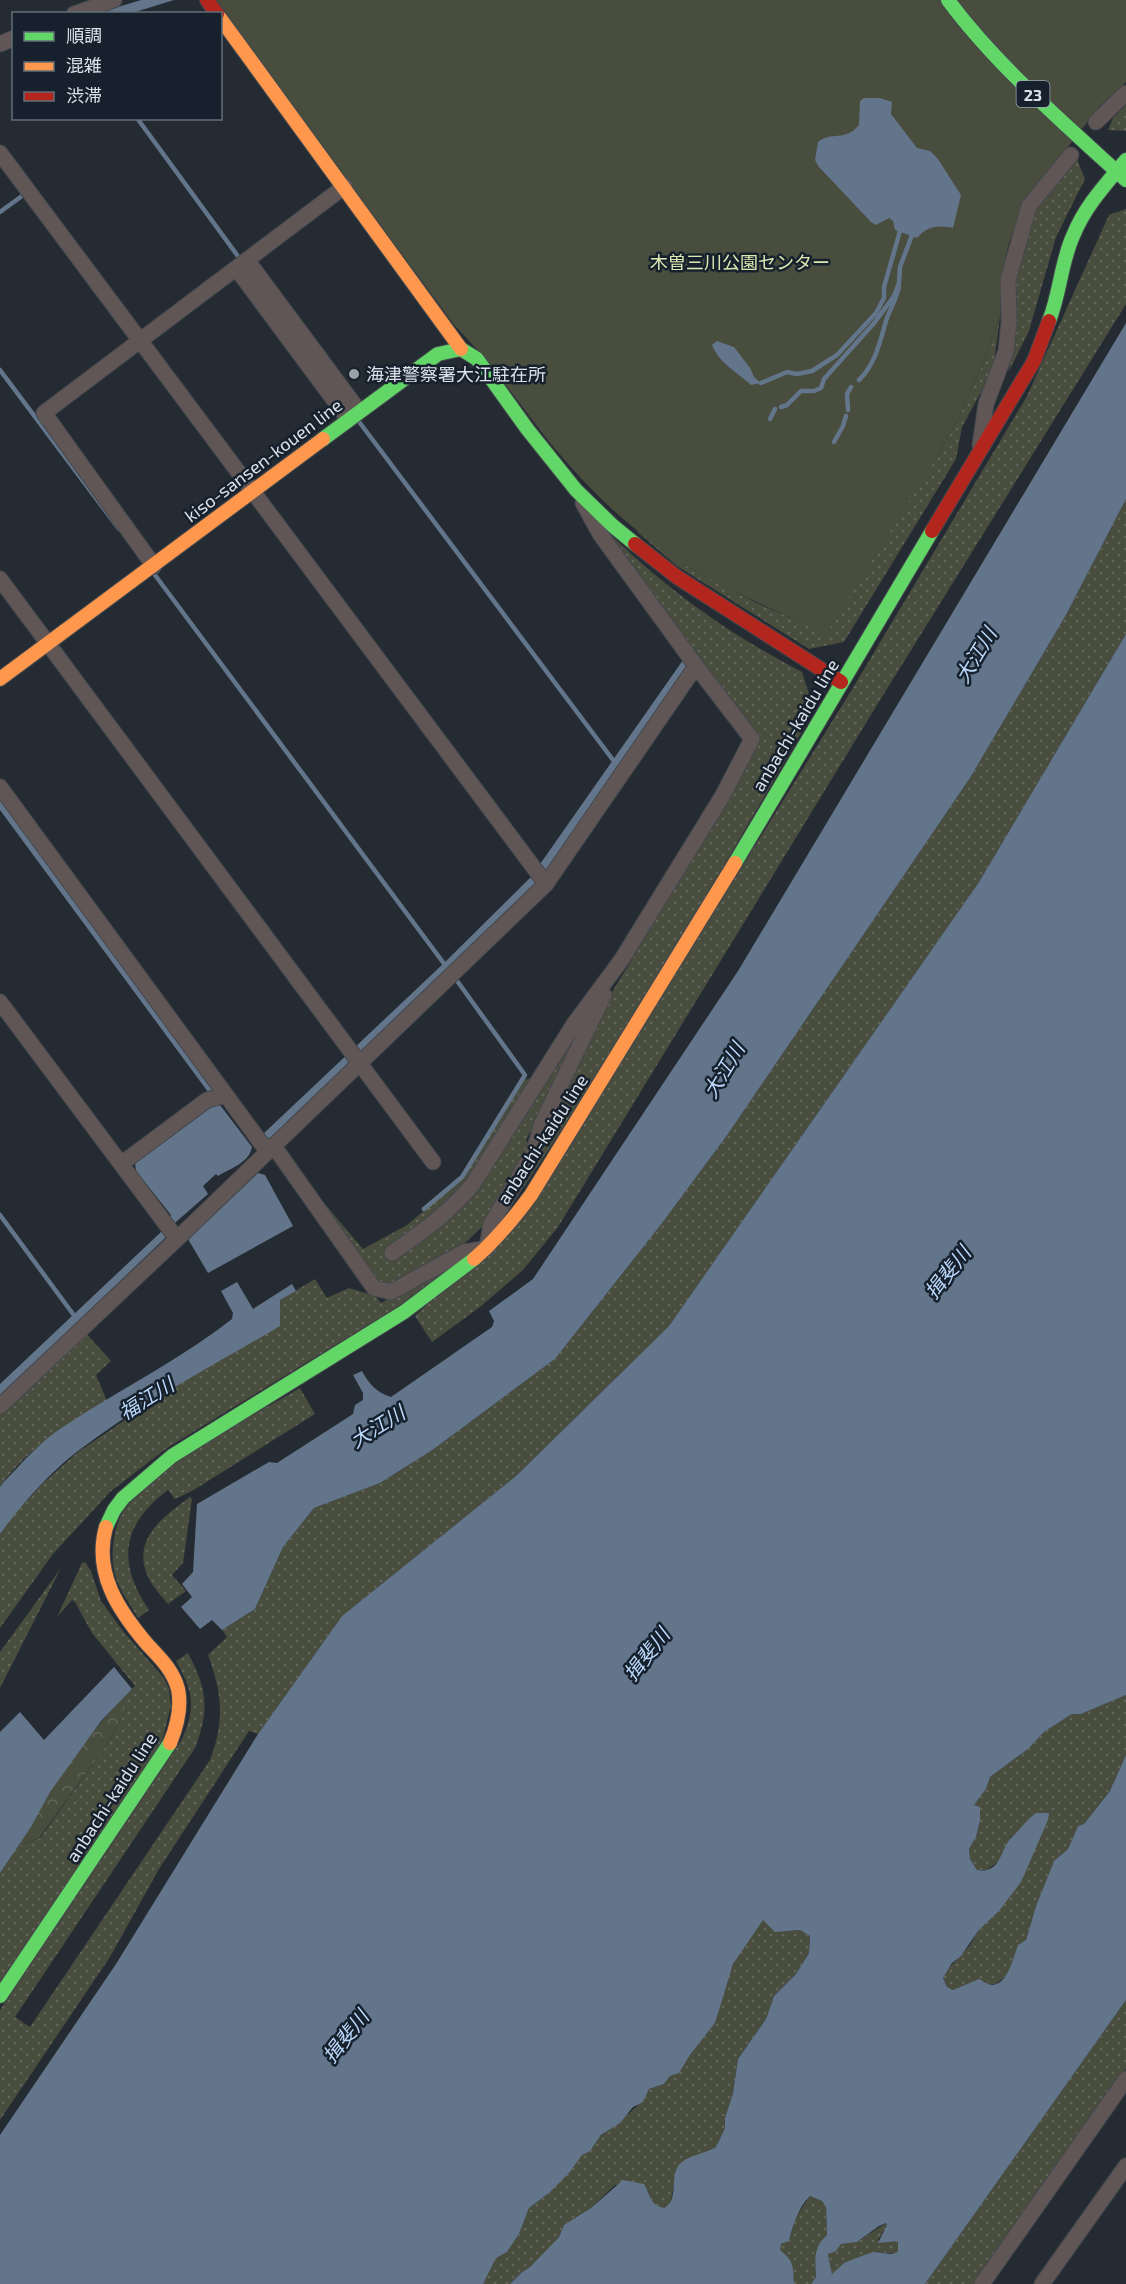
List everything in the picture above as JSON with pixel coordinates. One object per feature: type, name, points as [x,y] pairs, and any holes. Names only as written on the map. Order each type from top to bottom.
[{"type":"main road","name":"23","points":[[948,0],[962,19],[1042,103],[1121,176]]},
{"type":"main road","points":[[222,21],[345,186],[461,349],[477,359],[576,490],[613,526],[677,577],[841,682]]},
{"type":"main road","name":"anbachi-kaidu line","points":[[0,1996],[168,1747],[179,1721],[178,1693],[170,1670],[116,1604],[101,1563],[103,1533],[116,1505],[172,1456],[404,1312],[449,1280],[487,1248],[531,1195],[732,868],[1034,361],[1055,306],[1072,237],[1091,201],[1121,176],[1126,160]]},
{"type":"main road","name":"kiso-sansen-kouen line","points":[[0,680],[353,415],[438,354],[461,349]]},
{"type":"street","points":[[80,12],[114,0]]},
{"type":"street","points":[[1096,122],[1126,93]]},
{"type":"street","points":[[0,153],[541,878]]},
{"type":"street","points":[[979,454],[986,404],[1006,351],[1009,322],[1008,280],[1029,206],[1071,156]]},
{"type":"street","points":[[154,566],[44,413],[345,186]]},
{"type":"street","points":[[241,264],[353,415]]},
{"type":"street","points":[[392,1253],[448,1211],[473,1184],[574,1024],[622,959],[723,795],[752,739],[600,534],[576,490]]},
{"type":"street","points":[[0,579],[433,1162]]},
{"type":"street","points":[[0,1406],[172,1231],[270,1148],[355,1057],[541,878],[696,666]]},
{"type":"street","points":[[0,787],[218,1097],[270,1148],[374,1288],[391,1292],[464,1252],[487,1248],[491,1224],[534,1151],[542,1123],[622,959]]},
{"type":"street","points":[[0,1002],[172,1231]]},
{"type":"street","points":[[122,1164],[218,1097]]},
{"type":"street","points":[[982,2284],[1126,2079]]},
{"type":"street","points":[[1042,2284],[1126,2166]]},
{"type":"green space","name":"木曽三川公園センター","points":[[214,0],[1126,0],[1126,82],[1100,106],[1025,202],[1009,243],[1001,280],[1000,317],[983,364],[958,419],[935,460],[825,636],[678,561],[648,540],[590,488],[550,443],[493,369],[455,326]]},
{"type":"green space","points":[[1126,105],[1126,131],[1108,130],[1113,118]]},
{"type":"green space","points":[[1077,159],[1085,179],[1056,237],[1029,331],[1008,373],[1016,321],[1013,285],[1035,211]]},
{"type":"green space","points":[[1126,209],[1126,304],[877,705],[558,1227],[523,1270],[480,1307],[432,1342],[415,1316],[536,1199],[851,691],[1027,396],[1109,215]]},
{"type":"green space","points":[[1000,317],[993,370],[962,427],[956,459],[844,642],[809,649],[677,566],[635,530],[690,568],[757,603],[810,626],[935,460],[958,419],[983,364]]},
{"type":"green space","points":[[1126,499],[1126,634],[979,882],[669,1326],[516,1476],[342,1616],[258,1734],[249,1731],[159,1869],[110,1957],[0,2120],[0,2010],[181,1741],[189,1719],[191,1701],[186,1682],[176,1661],[188,1653],[203,1689],[203,1722],[195,1748],[15,2017],[30,2027],[210,1760],[218,1732],[220,1707],[208,1655],[227,1637],[222,1630],[255,1609],[283,1547],[314,1508],[380,1483],[431,1451],[555,1359],[663,1222],[728,1134],[970,778],[1066,615]]},
{"type":"green space","points":[[606,530],[652,572],[698,608],[774,657],[802,672],[814,710],[662,970],[500,1223],[558,1117],[551,1114],[598,1015],[648,933],[758,738],[676,631]]},
{"type":"green space","points":[[590,1012],[526,1140],[530,1146],[485,1224],[464,1244],[395,1286],[379,1282],[321,1205],[324,1203],[363,1249],[407,1225],[463,1178],[523,1080],[537,1077],[457,1209]]},
{"type":"green space","points":[[461,1259],[399,1306],[167,1448],[110,1492],[53,1554],[0,1628],[0,1534],[15,1513],[43,1483],[78,1452],[144,1407],[280,1300],[315,1279],[327,1298],[349,1288],[375,1296],[381,1303]]},
{"type":"green space","points":[[84,1331],[111,1361],[96,1375],[107,1401],[63,1428],[35,1449],[0,1487],[0,1412]]},
{"type":"green space","points":[[300,1388],[315,1414],[192,1491],[175,1499],[168,1490],[152,1503],[141,1517],[133,1531],[129,1546],[132,1576],[149,1610],[138,1618],[119,1586],[113,1565],[115,1533],[124,1510],[146,1487],[187,1455]]},
{"type":"green space","points":[[190,1497],[192,1499],[183,1563],[172,1575],[186,1591],[168,1604],[148,1577],[144,1563],[144,1551],[152,1530]]},
{"type":"green space","points":[[85,1562],[91,1571],[101,1601],[123,1631],[164,1678],[169,1689],[171,1706],[160,1749],[0,1984],[0,1873],[18,1846],[40,1838],[108,1743],[126,1711],[119,1702],[135,1686],[92,1633],[75,1602],[72,1600],[57,1617],[82,1563]]},
{"type":"green space","points":[[61,1568],[0,1688],[0,1652]]},
{"type":"green space","points":[[1126,1695],[1126,1755],[1110,1791],[1084,1824],[1078,1826],[1068,1849],[1054,1861],[1036,1906],[1026,1940],[1008,1974],[996,1984],[989,1985],[984,1981],[953,1990],[947,1987],[943,1978],[946,1971],[970,1945],[978,1931],[999,1911],[1048,1813],[1036,1813],[1032,1816],[1017,1834],[1011,1837],[1001,1859],[987,1870],[977,1870],[970,1859],[969,1849],[976,1837],[980,1821],[980,1808],[974,1805],[986,1789],[990,1777],[1028,1749],[1044,1732],[1072,1714],[1081,1714]]},
{"type":"green space","points":[[119,1702],[126,1711],[108,1743],[39,1838],[18,1846],[66,1767]]},
{"type":"green space","points":[[763,1919],[788,1931],[800,1930],[810,1936],[809,1953],[796,1974],[774,1996],[766,2019],[738,2059],[733,2093],[725,2118],[725,2128],[716,2147],[691,2158],[677,2170],[669,2206],[663,2208],[654,2204],[648,2190],[615,2185],[591,2208],[564,2225],[559,2237],[510,2284],[483,2284],[496,2257],[507,2252],[519,2234],[529,2208],[549,2193],[599,2137],[634,2109],[649,2089],[664,2084],[670,2076],[679,2072],[715,2023],[728,1975],[737,1957]]},
{"type":"green space","points":[[1126,2000],[1126,2069],[975,2284],[925,2284]]},
{"type":"green space","points":[[810,2196],[822,2201],[826,2207],[827,2235],[818,2249],[816,2277],[811,2284],[794,2284],[789,2261],[779,2250],[781,2244],[789,2241],[796,2217]]},
{"type":"green space","points":[[886,2223],[888,2224],[878,2240],[898,2241],[898,2252],[862,2256],[851,2260],[832,2274],[828,2254],[840,2244],[857,2242]]},
{"type":"water","points":[[141,0],[174,0],[135,12],[102,12]]},
{"type":"water","points":[[864,98],[880,98],[892,102],[891,114],[917,148],[930,151],[938,159],[961,195],[953,228],[933,227],[917,238],[895,230],[893,221],[889,218],[876,225],[819,167],[815,160],[818,142],[854,130],[859,125],[860,101]]},
{"type":"water","name":"大江川","points":[[1126,323],[1126,499],[1066,615],[970,778],[728,1134],[663,1222],[555,1359],[431,1451],[380,1483],[314,1508],[283,1547],[255,1609],[222,1630],[212,1620],[200,1629],[181,1607],[192,1597],[182,1584],[193,1572],[197,1504],[269,1462],[277,1463],[353,1414],[355,1405],[363,1400],[363,1393],[353,1375],[362,1371],[374,1387],[391,1397],[492,1327],[494,1321],[489,1311],[533,1279],[738,971]]},
{"type":"water","points":[[717,341],[734,347],[754,377],[761,383],[751,385],[724,362],[712,345]]},
{"type":"water","name":"揖斐川","points":[[1126,634],[1126,1695],[1081,1714],[1072,1714],[1044,1732],[1028,1749],[990,1777],[986,1789],[974,1805],[980,1807],[980,1821],[976,1837],[969,1849],[970,1859],[977,1870],[985,1870],[996,1864],[1008,1842],[1036,1813],[1049,1813],[1048,1820],[1021,1882],[999,1911],[978,1931],[961,1956],[952,1963],[943,1978],[947,1987],[953,1990],[979,1979],[994,1985],[1004,1978],[1018,1945],[1026,1940],[1036,1906],[1054,1861],[1068,1849],[1078,1826],[1084,1824],[1110,1791],[1126,1755],[1126,2000],[925,2284],[811,2284],[816,2277],[817,2249],[827,2235],[826,2207],[822,2201],[810,2196],[799,2211],[789,2241],[781,2244],[780,2250],[792,2264],[794,2284],[510,2284],[559,2237],[564,2225],[591,2208],[623,2180],[644,2184],[653,2202],[664,2208],[672,2199],[675,2173],[682,2162],[716,2147],[725,2128],[725,2118],[733,2093],[738,2059],[766,2019],[774,1996],[796,1974],[809,1953],[810,1936],[800,1930],[775,1932],[763,1920],[733,1964],[715,2023],[679,2073],[670,2076],[664,2084],[649,2089],[643,2102],[633,2107],[620,2123],[601,2135],[590,2151],[582,2155],[569,2173],[549,2193],[529,2208],[519,2234],[507,2252],[496,2258],[483,2284],[0,2284],[0,2135],[116,1964],[258,1734],[342,1616],[516,1476],[669,1326],[979,882]],"holes":[[[886,2223],[878,2243],[898,2241],[898,2252],[891,2254],[874,2252],[864,2255],[844,2263],[832,2274],[828,2254],[836,2251],[841,2244],[857,2242],[879,2226]]]},
{"type":"water","points":[[683,660],[687,668],[545,874],[268,1140],[262,1135],[444,963],[531,877]]},
{"type":"water","points":[[0,795],[214,1086],[220,1105],[252,1147],[243,1161],[218,1176],[216,1174],[203,1186],[208,1194],[176,1222],[164,1239],[0,1396],[0,1384],[161,1232],[171,1215],[136,1171],[135,1163],[213,1106],[208,1092],[0,810]]},
{"type":"water","points":[[258,1173],[265,1175],[293,1226],[208,1273],[188,1239]]},
{"type":"water","name":"福江川","points":[[237,1282],[253,1309],[292,1284],[296,1291],[280,1300],[280,1326],[102,1433],[56,1469],[0,1534],[0,1487],[16,1469],[60,1429],[190,1349],[232,1319],[233,1313],[221,1291]]},
{"type":"water","points":[[114,1667],[132,1689],[101,1721],[50,1792],[31,1827],[0,1873],[0,1732],[20,1712],[44,1740]]},
{"type":"waterway","points":[[138,120],[240,259]]},
{"type":"waterway","points":[[0,212],[22,196]]},
{"type":"waterway","points":[[761,383],[787,372],[797,374],[812,371],[837,355],[876,313],[884,298],[884,287],[900,231]]},
{"type":"waterway","points":[[781,407],[787,405],[801,391],[814,391],[821,388],[824,379],[875,322],[894,296],[899,283],[900,267],[912,235]]},
{"type":"waterway","points":[[859,380],[865,374],[876,353],[899,286]]},
{"type":"waterway","points":[[0,370],[119,529]]},
{"type":"waterway","points":[[848,410],[847,394],[851,387]]},
{"type":"waterway","points":[[770,419],[775,409]]},
{"type":"waterway","points":[[834,442],[846,416]]},
{"type":"waterway","points":[[360,423],[613,760]]},
{"type":"waterway","points":[[155,575],[445,965]]},
{"type":"waterway","points":[[424,1209],[462,1177],[525,1075],[455,978]]},
{"type":"waterway","points":[[0,1215],[73,1314]]},
{"type":"traffic: fast","points":[[948,0],[1010,71],[1126,180]]},
{"type":"traffic: fast","points":[[1049,321],[1069,246],[1078,225],[1097,196],[1126,160]]},
{"type":"traffic: fast","points":[[323,439],[438,354],[461,349],[477,359],[528,430],[576,490],[635,544]]},
{"type":"traffic: fast","points":[[735,863],[932,531]]},
{"type":"traffic: fast","points":[[106,1527],[123,1498],[172,1456],[404,1312],[474,1259]]},
{"type":"traffic: fast","points":[[0,1996],[170,1743]]},
{"type":"traffic: slow","points":[[222,21],[461,349]]},
{"type":"traffic: slow","points":[[0,679],[323,439]]},
{"type":"traffic: slow","points":[[474,1259],[504,1229],[531,1195],[735,863]]},
{"type":"traffic: slow","points":[[106,1527],[103,1560],[111,1590],[127,1618],[161,1659],[176,1682],[178,1717],[170,1743]]},
{"type":"traffic: jam","points":[[207,0],[216,12]]},
{"type":"traffic: jam","points":[[932,531],[1034,361],[1049,321]]},
{"type":"traffic: jam","points":[[635,544],[677,577],[841,682]]},
{"type":"place","name":"海津警察署大江駐在所","points":[[354,374]]}]
